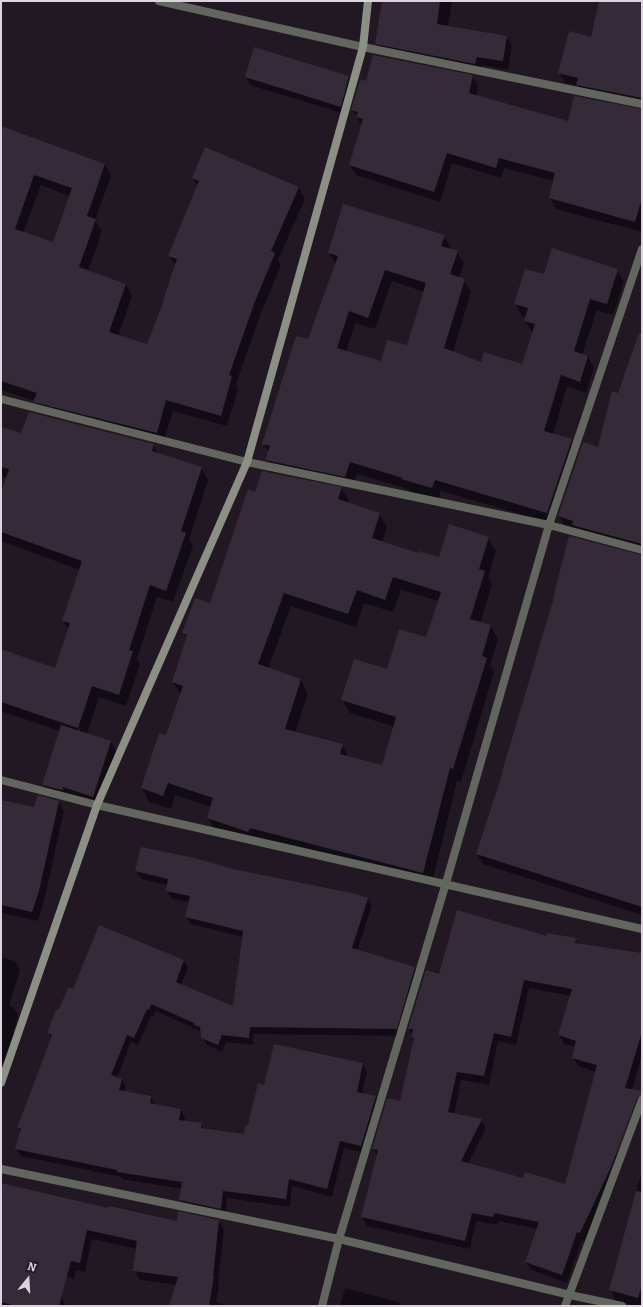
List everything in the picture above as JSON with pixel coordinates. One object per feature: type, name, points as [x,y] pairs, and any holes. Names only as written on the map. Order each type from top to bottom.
[{"type":"street","points":[[159,1],[363,47],[642,104]]},
{"type":"street","points":[[1,1083],[98,805],[247,462],[363,47],[368,1]]},
{"type":"street","points":[[322,1306],[339,1239],[446,883],[549,525],[642,249]]},
{"type":"street","points":[[1,399],[247,462],[549,525],[642,550]]},
{"type":"street","points":[[1,780],[98,805],[446,883],[642,929]]},
{"type":"street","points":[[565,1306],[642,1100]]},
{"type":"street","points":[[1,1169],[339,1239],[570,1295],[622,1306]]},
{"type":"building","points":[[382,1],[440,1],[437,24],[507,36],[503,61],[477,57],[475,64],[375,44]]},
{"type":"building","points":[[599,1],[642,1],[642,98],[576,85],[578,78],[558,73],[569,31],[591,37]]},
{"type":"building","points":[[254,47],[349,76],[341,107],[245,77]]},
{"type":"building","points":[[373,55],[473,75],[469,93],[568,121],[574,96],[642,109],[642,198],[635,222],[549,198],[555,173],[499,158],[496,168],[447,153],[434,192],[349,165],[363,119],[356,117],[358,112],[351,110],[360,79],[366,81]]},
{"type":"building","points":[[1,126],[105,164],[87,216],[96,219],[79,267],[126,284],[109,332],[147,344],[164,300],[177,259],[168,256],[199,181],[192,178],[205,147],[299,187],[271,251],[275,253],[254,304],[229,375],[232,376],[221,416],[166,400],[157,433],[33,402],[37,393],[1,381]],"holes":[[[34,175],[72,188],[53,242],[15,229]]]},
{"type":"building","points":[[343,204],[445,235],[441,246],[458,251],[450,274],[465,279],[444,348],[481,362],[484,352],[522,364],[535,324],[524,321],[528,308],[514,304],[525,269],[544,274],[552,248],[618,269],[607,304],[590,299],[574,351],[588,356],[580,382],[561,375],[544,431],[572,439],[547,513],[435,480],[432,488],[350,462],[345,477],[265,460],[270,446],[262,444],[296,336],[308,339],[338,256],[328,253]],"holes":[[[385,270],[426,283],[407,345],[387,340],[381,361],[337,348],[349,311],[368,318]]]},
{"type":"building","points":[[639,333],[642,333],[642,544],[572,525],[573,521],[558,516],[583,442],[598,447],[612,391],[618,393]]},
{"type":"building","points":[[29,412],[154,444],[152,451],[202,467],[181,531],[186,533],[166,591],[150,585],[129,650],[133,651],[119,695],[92,686],[78,728],[1,702],[1,649],[55,668],[70,623],[62,621],[82,561],[1,532],[1,492],[9,469],[1,467],[1,427],[21,433]]},
{"type":"building","points":[[262,471],[342,487],[338,499],[380,513],[372,538],[418,553],[419,551],[439,557],[449,524],[489,537],[479,569],[485,571],[470,619],[491,625],[482,656],[487,658],[453,769],[450,768],[423,873],[250,828],[248,832],[207,818],[213,798],[168,783],[163,796],[141,788],[159,733],[166,735],[183,686],[172,682],[187,635],[182,633],[195,598],[210,603],[248,489],[255,492]],"holes":[[[393,577],[441,592],[426,637],[399,629],[387,669],[354,659],[341,700],[396,717],[382,765],[340,754],[343,744],[285,729],[301,679],[258,664],[284,593],[348,614],[357,590],[385,600]]]},
{"type":"building","points":[[569,536],[642,555],[642,907],[476,854],[503,772],[555,594]]},
{"type":"building","points":[[61,725],[111,741],[93,797],[63,787],[62,790],[42,785]]},
{"type":"building","points":[[38,795],[59,801],[39,891],[32,912],[1,905],[1,800],[34,807]]},
{"type":"building","points":[[141,847],[199,859],[233,869],[356,894],[368,898],[352,948],[415,967],[397,1029],[250,1027],[249,1038],[222,1035],[218,1045],[201,1038],[200,1027],[194,1025],[194,1023],[151,1004],[149,1010],[147,1009],[134,1038],[127,1035],[111,1075],[122,1079],[119,1090],[151,1096],[150,1103],[181,1109],[179,1120],[202,1123],[201,1128],[244,1134],[245,1125],[248,1125],[258,1083],[264,1085],[274,1044],[363,1063],[357,1092],[376,1096],[361,1146],[340,1141],[327,1189],[289,1179],[286,1199],[223,1191],[221,1209],[179,1200],[182,1182],[117,1172],[117,1170],[15,1149],[21,1128],[17,1128],[52,1035],[47,1033],[56,1010],[58,1010],[69,987],[73,989],[99,925],[184,960],[176,982],[233,1006],[243,931],[185,917],[190,896],[166,891],[168,879],[135,871]]},
{"type":"building","points":[[457,910],[547,936],[547,933],[576,938],[575,943],[642,953],[642,1032],[625,1088],[642,1091],[642,1095],[637,1098],[611,1167],[580,1233],[577,1232],[562,1275],[525,1262],[539,1222],[494,1213],[493,1217],[472,1213],[465,1241],[361,1217],[378,1150],[372,1149],[387,1098],[400,1101],[414,1038],[411,1037],[413,1029],[408,1029],[426,970],[439,974]],"holes":[[[524,980],[572,989],[558,1035],[576,1041],[572,1058],[597,1065],[565,1184],[525,1172],[523,1178],[461,1161],[482,1119],[448,1112],[457,1072],[484,1076],[494,1033],[511,1037]]]},
{"type":"building","points":[[1,1183],[108,1208],[109,1206],[177,1221],[178,1211],[219,1220],[214,1276],[209,1306],[169,1306],[178,1277],[133,1271],[137,1241],[87,1230],[80,1263],[71,1261],[59,1306],[16,1306],[1,1302]]},
{"type":"building","points":[[636,1191],[642,1192],[642,1284],[638,1298],[609,1290]]}]
